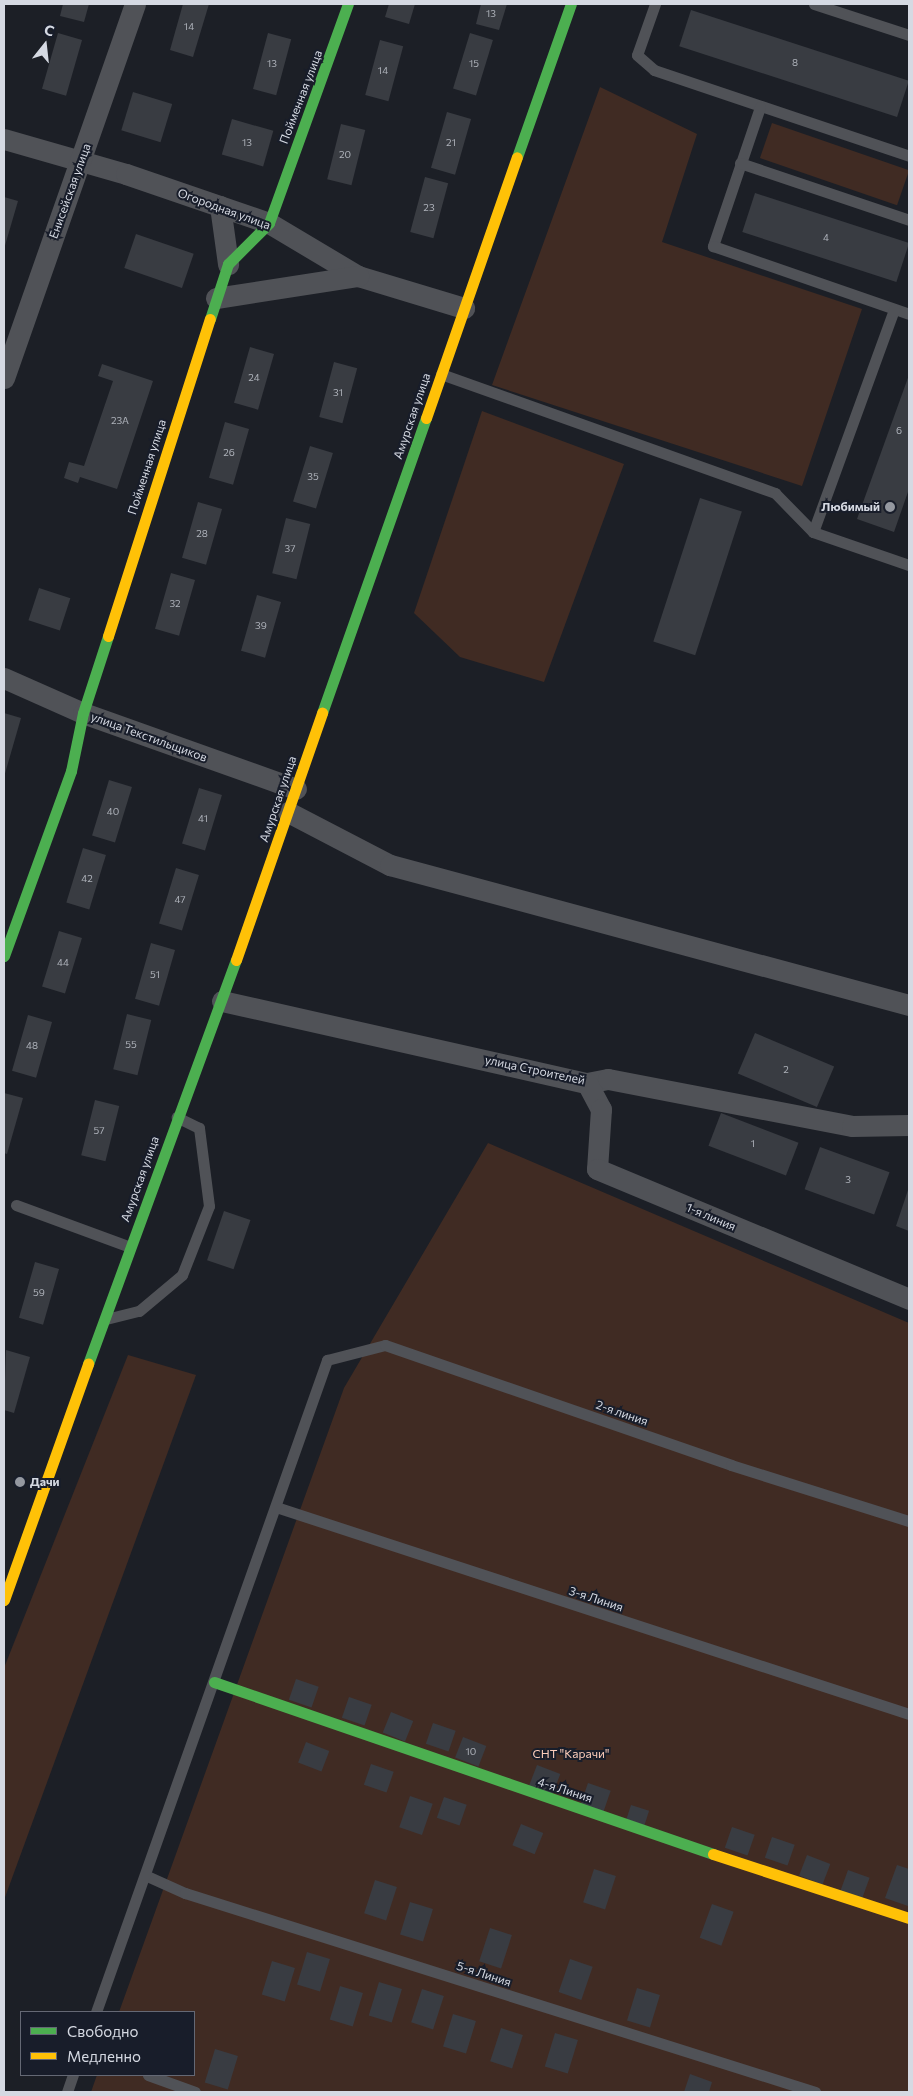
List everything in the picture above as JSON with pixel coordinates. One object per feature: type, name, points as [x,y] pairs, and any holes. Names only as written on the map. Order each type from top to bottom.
[{"type":"street","name":"Енисейская улица","points":[[4,378],[82,160],[135,4]]},
{"type":"street","name":"Пойменная улица","points":[[4,956],[71,771],[82,713],[228,264],[268,223],[348,4]]},
{"type":"street","name":"Амурская улица","points":[[4,1600],[106,1319],[176,1117],[222,1001],[571,4]]},
{"type":"street","name":"Огородная улица","points":[[4,139],[82,160],[268,223],[358,276],[464,308]]},
{"type":"street","points":[[220,206],[228,264]]},
{"type":"street","points":[[216,298],[358,276]]},
{"type":"street","name":"улица Текстильщиков","points":[[4,678],[82,713],[296,790]]},
{"type":"street","points":[[288,812],[390,865],[909,1005]]},
{"type":"street","name":"улица Строителей","points":[[222,1001],[587,1083],[608,1079],[852,1126],[909,1125]]},
{"type":"street","name":"1-я линия","points":[[587,1083],[601,1109],[597,1170],[909,1299]]},
{"type":"street","name":"4-я Линия","points":[[214,1682],[543,1798],[909,1918]]},
{"type":"lane","points":[[653,4],[637,55],[654,70],[909,156]]},
{"type":"lane","points":[[814,4],[909,35]]},
{"type":"lane","points":[[760,107],[713,246],[909,314]]},
{"type":"lane","points":[[740,164],[909,220]]},
{"type":"lane","points":[[813,532],[894,309]]},
{"type":"lane","points":[[442,374],[775,493],[813,532],[909,565]]},
{"type":"lane","points":[[106,1319],[139,1312],[182,1275],[209,1206],[199,1128],[176,1117]]},
{"type":"lane","points":[[16,1205],[130,1247]]},
{"type":"lane","name":"2-я линия","points":[[276,1508],[327,1360],[385,1345],[731,1465],[909,1521]]},
{"type":"lane","points":[[96,2011],[147,1876],[276,1508]]},
{"type":"lane","name":"3-я Линия","points":[[276,1508],[909,1714]]},
{"type":"lane","name":"5-я Линия","points":[[147,1876],[185,1893],[815,2092]]},
{"type":"lane","points":[[66,2092],[73,2076]]},
{"type":"lane","points":[[151,2076],[195,2092]]},
{"type":"green space","points":[[600,87],[697,134],[662,242],[862,309],[802,486],[492,385]]},
{"type":"green space","points":[[772,123],[909,170],[897,205],[760,158]]},
{"type":"green space","points":[[482,411],[624,464],[544,682],[460,657],[414,613]]},
{"type":"green space","name":"СНТ \"Карачи\"","points":[[488,1143],[909,1323],[909,2092],[91,2092],[97,2076],[195,2076],[195,2011],[119,2011],[344,1388]]},
{"type":"green space","points":[[128,1355],[196,1375],[4,1900],[4,1668]]},
{"type":"building","points":[[63,4],[89,4],[84,22],[60,16]]},
{"type":"building","points":[[183,4],[209,4],[193,57],[170,50]]},
{"type":"building","points":[[389,4],[415,4],[409,24],[385,17]]},
{"type":"building","points":[[481,4],[507,4],[499,30],[476,24]]},
{"type":"building","points":[[691,10],[909,81],[897,117],[679,46]]},
{"type":"building","points":[[58,33],[82,40],[66,96],[42,89]]},
{"type":"building","points":[[268,33],[291,39],[276,95],[253,89]]},
{"type":"building","points":[[470,33],[493,40],[476,95],[453,88]]},
{"type":"building","points":[[380,40],[403,46],[388,101],[365,95]]},
{"type":"building","points":[[133,92],[172,104],[161,142],[121,130]]},
{"type":"building","points":[[447,112],[471,119],[455,175],[431,168]]},
{"type":"building","points":[[232,119],[273,131],[263,166],[222,155]]},
{"type":"building","points":[[341,124],[365,130],[351,185],[327,179]]},
{"type":"building","points":[[425,177],[448,183],[433,238],[410,232]]},
{"type":"building","points":[[755,193],[909,243],[896,282],[742,232]]},
{"type":"building","points":[[4,197],[18,201],[4,249]]},
{"type":"building","points":[[136,234],[194,254],[182,288],[124,268]]},
{"type":"building","points":[[250,347],[274,354],[258,410],[234,403]]},
{"type":"building","points":[[334,362],[357,368],[342,423],[319,417]]},
{"type":"building","points":[[102,364],[153,381],[117,489],[80,477],[78,483],[64,478],[69,462],[84,466],[113,381],[98,376]]},
{"type":"building","points":[[909,375],[909,489],[894,532],[857,519]]},
{"type":"building","points":[[225,422],[249,429],[233,485],[209,478]]},
{"type":"building","points":[[310,446],[333,453],[316,508],[293,501]]},
{"type":"building","points":[[700,498],[742,512],[695,655],[653,642]]},
{"type":"building","points":[[198,502],[222,509],[206,565],[182,558]]},
{"type":"building","points":[[286,518],[310,524],[296,579],[272,573]]},
{"type":"building","points":[[171,573],[195,580],[179,636],[155,629]]},
{"type":"building","points":[[39,588],[70,598],[60,631],[28,620]]},
{"type":"building","points":[[257,595],[281,602],[265,658],[241,651]]},
{"type":"building","points":[[4,713],[21,718],[4,777]]},
{"type":"building","points":[[109,780],[132,787],[115,842],[92,835]]},
{"type":"building","points":[[199,788],[222,795],[205,850],[182,843]]},
{"type":"building","points":[[83,848],[106,855],[89,910],[66,903]]},
{"type":"building","points":[[176,868],[199,875],[182,930],[159,923]]},
{"type":"building","points":[[59,931],[82,938],[65,993],[42,986]]},
{"type":"building","points":[[151,943],[175,950],[159,1006],[135,999]]},
{"type":"building","points":[[127,1014],[151,1020],[137,1075],[113,1069]]},
{"type":"building","points":[[28,1015],[52,1022],[36,1078],[12,1071]]},
{"type":"building","points":[[755,1033],[834,1067],[817,1107],[738,1074]]},
{"type":"building","points":[[4,1093],[23,1098],[7,1154],[4,1153]]},
{"type":"building","points":[[95,1100],[119,1106],[105,1161],[81,1155]]},
{"type":"building","points":[[721,1113],[798,1143],[786,1175],[708,1146]]},
{"type":"building","points":[[820,1147],[890,1172],[874,1215],[805,1189]]},
{"type":"building","points":[[909,1187],[909,1231],[896,1226]]},
{"type":"building","points":[[224,1211],[250,1220],[234,1269],[207,1260]]},
{"type":"building","points":[[35,1262],[59,1269],[43,1325],[19,1318]]},
{"type":"building","points":[[6,1350],[30,1357],[14,1413],[4,1410]]},
{"type":"building","points":[[296,1679],[319,1687],[312,1708],[289,1700]]},
{"type":"building","points":[[349,1697],[372,1705],[365,1726],[342,1718]]},
{"type":"building","points":[[391,1712],[413,1721],[405,1741],[383,1732]]},
{"type":"building","points":[[433,1723],[456,1731],[449,1752],[426,1744]]},
{"type":"building","points":[[463,1737],[486,1746],[478,1766],[455,1758]]},
{"type":"building","points":[[306,1742],[329,1751],[321,1771],[298,1763]]},
{"type":"building","points":[[371,1764],[394,1772],[387,1793],[364,1785]]},
{"type":"building","points":[[537,1765],[560,1774],[552,1794],[529,1786]]},
{"type":"building","points":[[588,1783],[611,1791],[604,1812],[581,1804]]},
{"type":"building","points":[[410,1796],[433,1804],[422,1835],[399,1827]]},
{"type":"building","points":[[444,1797],[467,1805],[460,1826],[437,1818]]},
{"type":"building","points":[[631,1805],[649,1811],[644,1825],[626,1819]]},
{"type":"building","points":[[521,1824],[543,1833],[535,1854],[512,1845]]},
{"type":"building","points":[[732,1827],[755,1835],[748,1856],[725,1848]]},
{"type":"building","points":[[772,1837],[795,1845],[788,1866],[765,1858]]},
{"type":"building","points":[[807,1855],[830,1864],[822,1884],[799,1876]]},
{"type":"building","points":[[897,1865],[909,1869],[908,1906],[885,1898]]},
{"type":"building","points":[[594,1869],[616,1876],[605,1909],[583,1902]]},
{"type":"building","points":[[848,1870],[870,1878],[862,1899],[840,1891]]},
{"type":"building","points":[[375,1880],[397,1887],[386,1920],[364,1913]]},
{"type":"building","points":[[410,1902],[433,1909],[423,1942],[400,1935]]},
{"type":"building","points":[[712,1904],[734,1912],[721,1946],[700,1938]]},
{"type":"building","points":[[490,1928],[512,1935],[501,1968],[479,1961]]},
{"type":"building","points":[[307,1952],[330,1959],[320,1992],[297,1985]]},
{"type":"building","points":[[570,1959],[593,1967],[581,2000],[559,1992]]},
{"type":"building","points":[[272,1961],[295,1968],[285,2001],[262,1994]]},
{"type":"building","points":[[379,1982],[402,1989],[392,2022],[369,2015]]},
{"type":"building","points":[[340,1986],[363,1993],[353,2026],[330,2019]]},
{"type":"building","points":[[637,1988],[660,1995],[650,2028],[627,2021]]},
{"type":"building","points":[[422,1989],[444,1996],[433,2029],[411,2022]]},
{"type":"building","points":[[453,2014],[476,2021],[466,2054],[443,2047]]},
{"type":"building","points":[[501,2028],[523,2035],[512,2068],[490,2061]]},
{"type":"building","points":[[555,2033],[578,2040],[568,2073],[545,2066]]},
{"type":"building","points":[[215,2049],[238,2056],[228,2089],[205,2082]]},
{"type":"building","points":[[690,2074],[712,2082],[709,2092],[684,2092]]},
{"type":"traffic: fast","points":[[210,319],[228,264],[269,223],[348,4]]},
{"type":"traffic: fast","points":[[517,157],[571,4]]},
{"type":"traffic: fast","points":[[322,713],[426,418]]},
{"type":"traffic: fast","points":[[4,956],[71,771],[83,713],[108,636]]},
{"type":"traffic: fast","points":[[88,1364],[236,960]]},
{"type":"traffic: fast","points":[[214,1682],[713,1854]]},
{"type":"traffic: slow","points":[[426,418],[517,157]]},
{"type":"traffic: slow","points":[[108,636],[210,319]]},
{"type":"traffic: slow","points":[[236,960],[322,713]]},
{"type":"traffic: slow","points":[[4,1600],[88,1364]]},
{"type":"traffic: slow","points":[[713,1854],[909,1918]]},
{"type":"place","name":"Любимый","points":[[890,507]]},
{"type":"place","name":"Дачи","points":[[20,1482]]}]
